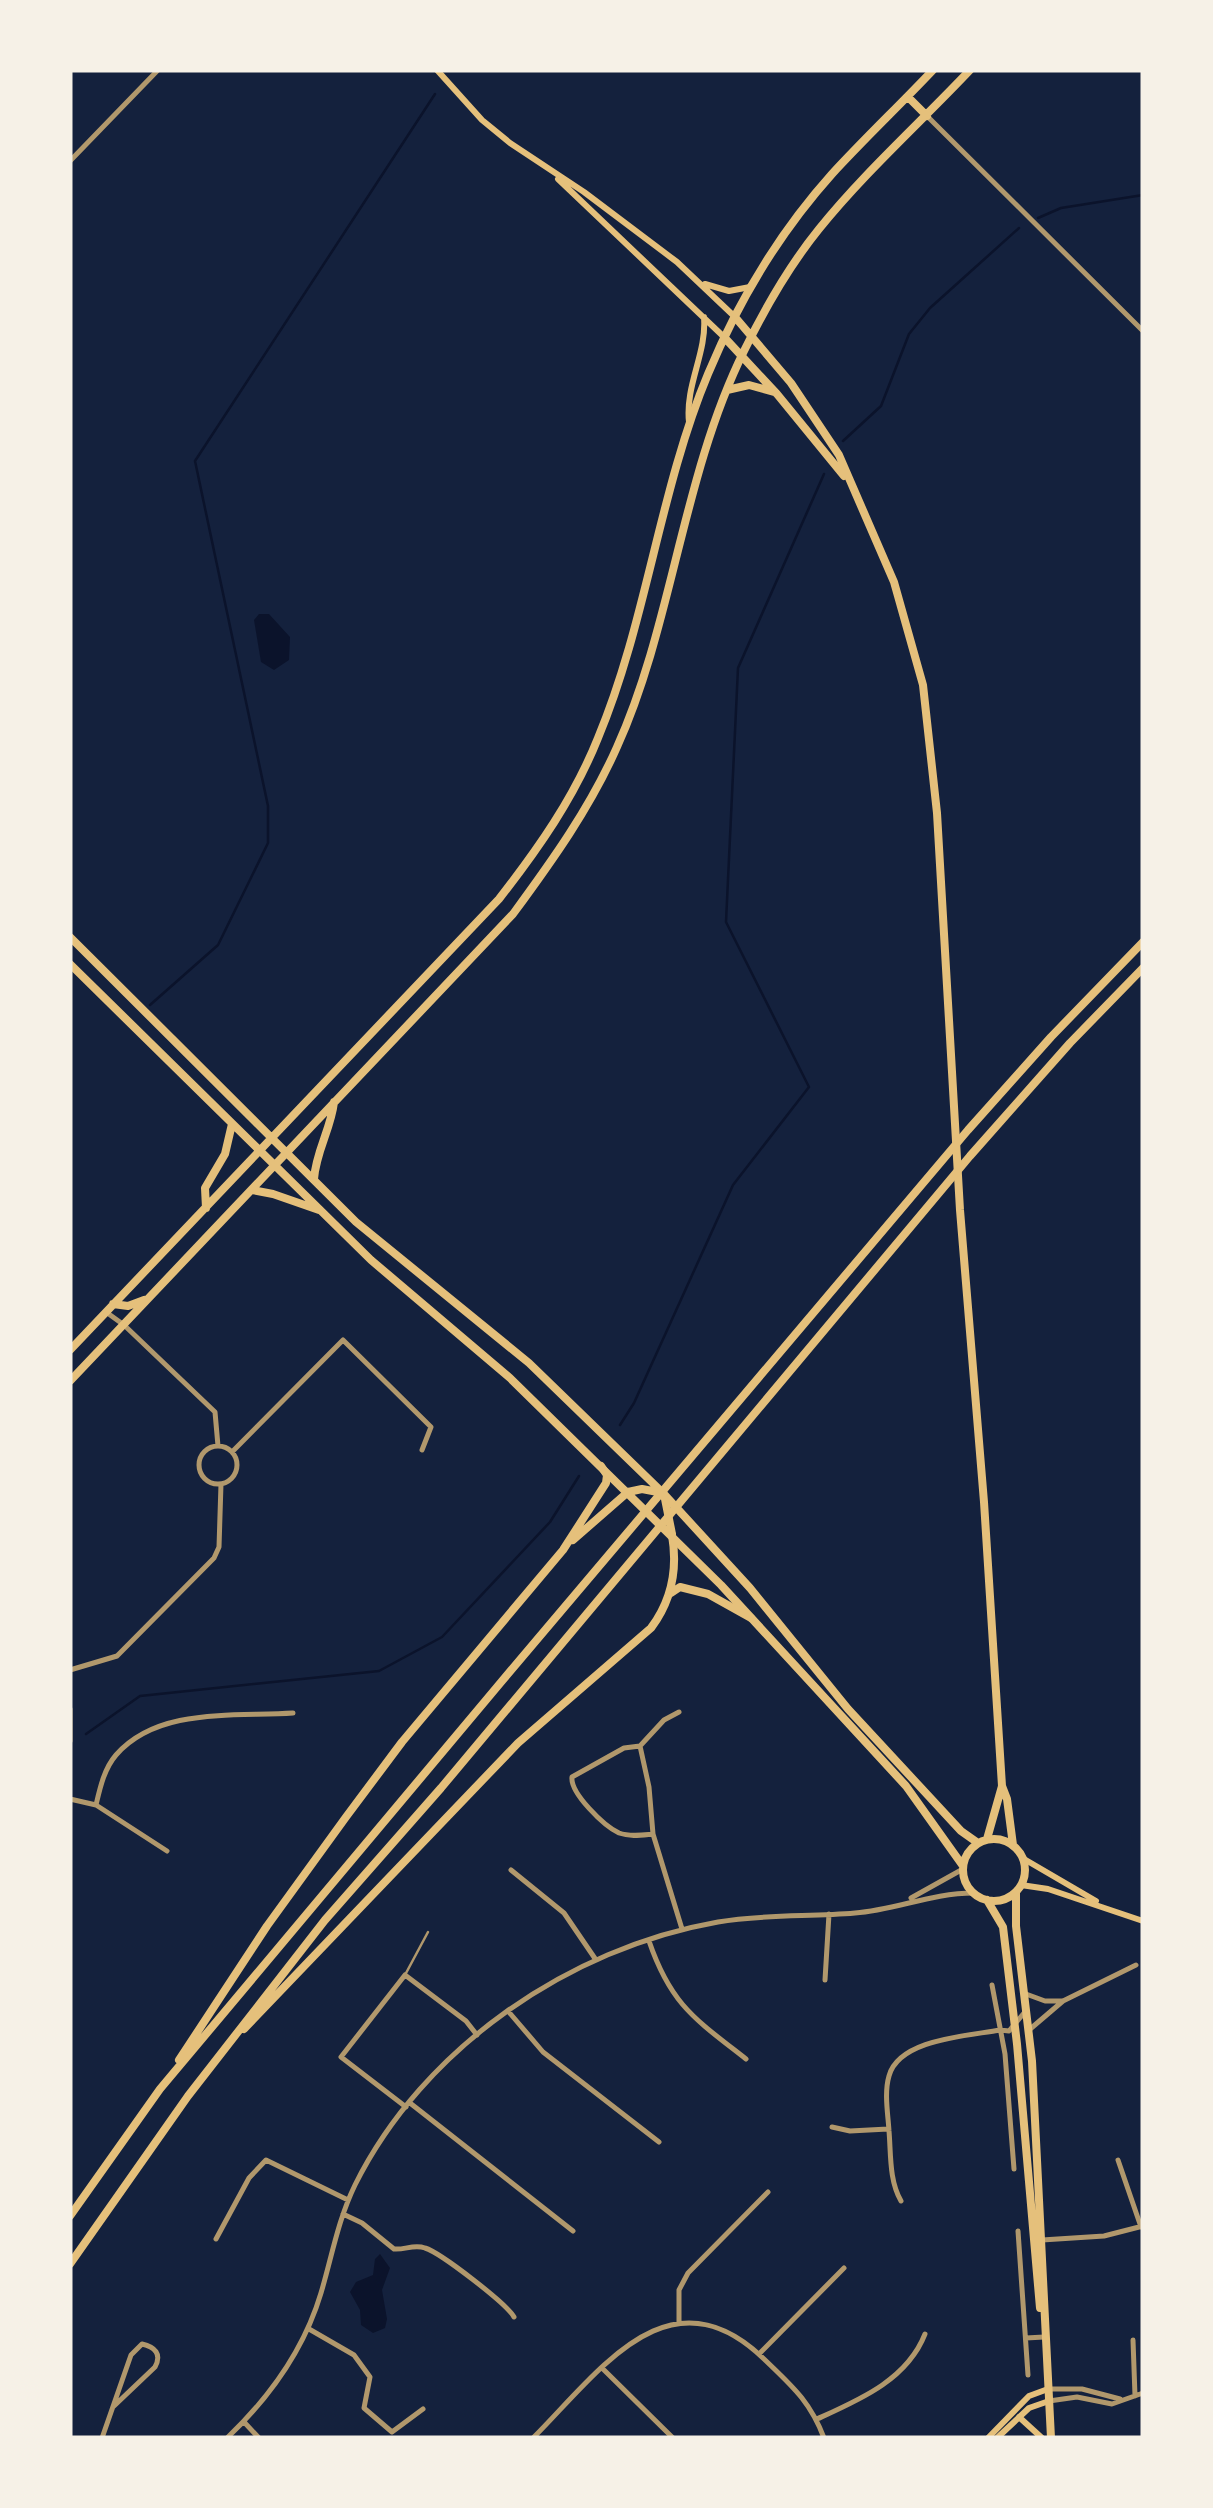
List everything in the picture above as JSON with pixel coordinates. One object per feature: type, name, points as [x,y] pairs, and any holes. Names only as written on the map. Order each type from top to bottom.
[{"type":"main road","points":[[438,70],[482,120],[610,212],[699,281],[735,316],[819,423],[882,549],[907,621],[923,685],[932,748],[960,1210],[1002,1786],[1013,1844],[1024,1859],[1110,1909]]},
{"type":"main road","points":[[70,1350],[498,899],[534,854],[570,797],[599,738],[624,664],[690,423],[735,316],[809,202],[933,70]]},
{"type":"main road","points":[[70,1381],[513,914],[580,820],[624,730],[700,466],[752,335],[817,230],[970,70]]},
{"type":"main road","points":[[908,96],[927,116]]},
{"type":"main road","points":[[543,164],[742,355],[854,488]]},
{"type":"main road","points":[[699,281],[729,291],[752,286]]},
{"type":"main road","points":[[690,423],[688,394],[704,337],[704,317]]},
{"type":"main road","points":[[727,390],[752,385],[778,394]]},
{"type":"main road","points":[[70,937],[384,1247],[530,1363],[665,1492],[732,1566],[860,1722],[961,1831],[982,1841],[1003,1840],[1013,1844]]},
{"type":"main road","points":[[160,2089],[968,1130],[1143,942]]},
{"type":"main road","points":[[71,965],[399,1285],[510,1378],[672,1535],[906,1786],[963,1868]]},
{"type":"main road","points":[[70,2264],[220,2054],[326,1920],[970,1156],[1143,968]]},
{"type":"main road","points":[[300,1189],[313,1179],[318,1148],[334,1102]]},
{"type":"main road","points":[[206,1208],[205,1188],[224,1154],[232,1124]]},
{"type":"main road","points":[[252,1190],[323,1212]]},
{"type":"main road","points":[[109,1308],[149,1298]]},
{"type":"main road","points":[[70,2216],[346,1816],[402,1742],[563,1550],[606,1483],[607,1475],[601,1466]]},
{"type":"main road","points":[[563,1550],[628,1492],[665,1492]]},
{"type":"main road","points":[[220,2054],[518,1743],[651,1628],[670,1594],[675,1563],[665,1492]]},
{"type":"main road","points":[[670,1594],[682,1587],[700,1591],[751,1618]]},
{"type":"main road","points":[[1002,1786],[982,1841],[967,1854],[963,1868],[964,1879],[974,1894],[986,1900],[1002,1900],[1018,1889],[1048,1889],[1143,1921]]},
{"type":"main road","points":[[1024,1859],[1016,1926],[1029,2030],[1037,2241],[1051,2438]]},
{"type":"main road","points":[[986,1900],[1002,1927],[1037,2241]]},
{"type":"main road","points":[[988,2438],[1029,2396],[1048,2388]]},
{"type":"main road","points":[[997,2438],[1019,2416],[1048,2401]]},
{"type":"main road","points":[[1019,2416],[1042,2438]]},
{"type":"street","points":[[70,160],[158,70]]},
{"type":"street","points":[[927,116],[1143,331]]},
{"type":"street","points":[[109,1308],[215,1412],[218,1446]]},
{"type":"street","points":[[232,1452],[343,1340],[430,1427],[422,1450]]},
{"type":"street","points":[[218,1446],[232,1452],[237,1470],[229,1481],[208,1481],[199,1464],[206,1451],[218,1446]]},
{"type":"street","points":[[70,1670],[117,1656],[214,1558],[219,1546],[221,1484]]},
{"type":"street","points":[[70,1709],[70,1740]]},
{"type":"street","points":[[653,1834],[626,1835],[608,1827],[570,1783],[580,1770],[606,1761],[624,1748],[640,1746],[664,1720],[679,1712]]},
{"type":"street","points":[[96,1806],[102,1779],[116,1754],[164,1721],[292,1713]]},
{"type":"street","points":[[640,1746],[653,1834],[682,1930]]},
{"type":"street","points":[[70,1799],[96,1806],[167,1851]]},
{"type":"street","points":[[904,1902],[963,1868]]},
{"type":"street","points":[[511,1870],[564,1913],[596,1960]]},
{"type":"street","points":[[227,2438],[290,2362],[308,2328],[342,2214],[370,2157],[408,2105],[477,2035],[508,2012],[596,1960],[682,1930],[740,1918],[870,1912],[904,1902],[974,1894]]},
{"type":"street","points":[[826,1980],[829,1914]]},
{"type":"street","points":[[648,1940],[664,1982],[679,2004],[746,2059]]},
{"type":"street","points":[[1029,2030],[1063,2001],[1136,1965]]},
{"type":"street","points":[[477,2035],[466,2021],[405,1975],[341,2057],[573,2230]]},
{"type":"street","points":[[992,1985],[1014,2169]]},
{"type":"street","points":[[901,2200],[894,2182],[888,2080],[902,2055],[919,2046],[1014,2028],[1026,1999],[1063,2001]]},
{"type":"street","points":[[1000,2030],[1012,2006]]},
{"type":"street","points":[[508,2012],[543,2052],[658,2142]]},
{"type":"street","points":[[832,2127],[850,2131],[889,2128]]},
{"type":"street","points":[[216,2239],[248,2178],[266,2160],[348,2200]]},
{"type":"street","points":[[1037,2241],[1104,2236],[1142,2226],[1118,2160]]},
{"type":"street","points":[[679,2323],[678,2298],[688,2273],[768,2192]]},
{"type":"street","points":[[342,2214],[362,2223],[394,2249],[422,2246],[450,2260],[509,2308],[514,2317]]},
{"type":"street","points":[[1018,2231],[1028,2374]]},
{"type":"street","points":[[759,2354],[844,2268]]},
{"type":"street","points":[[533,2438],[631,2341],[647,2332],[697,2322],[726,2330],[759,2354],[807,2401],[824,2438]]},
{"type":"street","points":[[308,2328],[354,2355],[370,2377],[364,2408],[392,2432],[424,2409]]},
{"type":"street","points":[[816,2419],[888,2382],[916,2354],[924,2334]]},
{"type":"street","points":[[1026,2338],[1044,2338]]},
{"type":"street","points":[[1048,2401],[1078,2397],[1112,2404],[1139,2395],[1133,2340]]},
{"type":"street","points":[[102,2438],[131,2355],[142,2344],[150,2346],[158,2352],[155,2367],[114,2406]]},
{"type":"street","points":[[602,2368],[673,2438]]},
{"type":"street","points":[[1048,2388],[1082,2389],[1123,2400]]},
{"type":"street","points":[[244,2422],[260,2438]]},
{"type":"lane","points":[[405,1975],[428,1932]]},
{"type":"water","points":[[259,614],[269,614],[290,637],[289,660],[274,670],[261,662],[254,620]]},
{"type":"water","points":[[380,2254],[390,2268],[382,2290],[387,2319],[385,2328],[373,2333],[361,2325],[360,2310],[350,2292],[356,2282],[373,2275],[375,2259]]},
{"type":"waterway","points":[[150,1005],[218,945],[268,843],[268,806],[195,461],[435,94]]},
{"type":"waterway","points":[[1038,218],[1061,208],[1143,195]]},
{"type":"waterway","points":[[843,441],[881,406],[909,334],[930,308],[1019,228]]},
{"type":"waterway","points":[[620,1425],[634,1403],[733,1185],[809,1087],[726,922],[738,668],[824,474]]},
{"type":"waterway","points":[[86,1734],[140,1696],[379,1671],[442,1637],[550,1522],[579,1476]]}]
